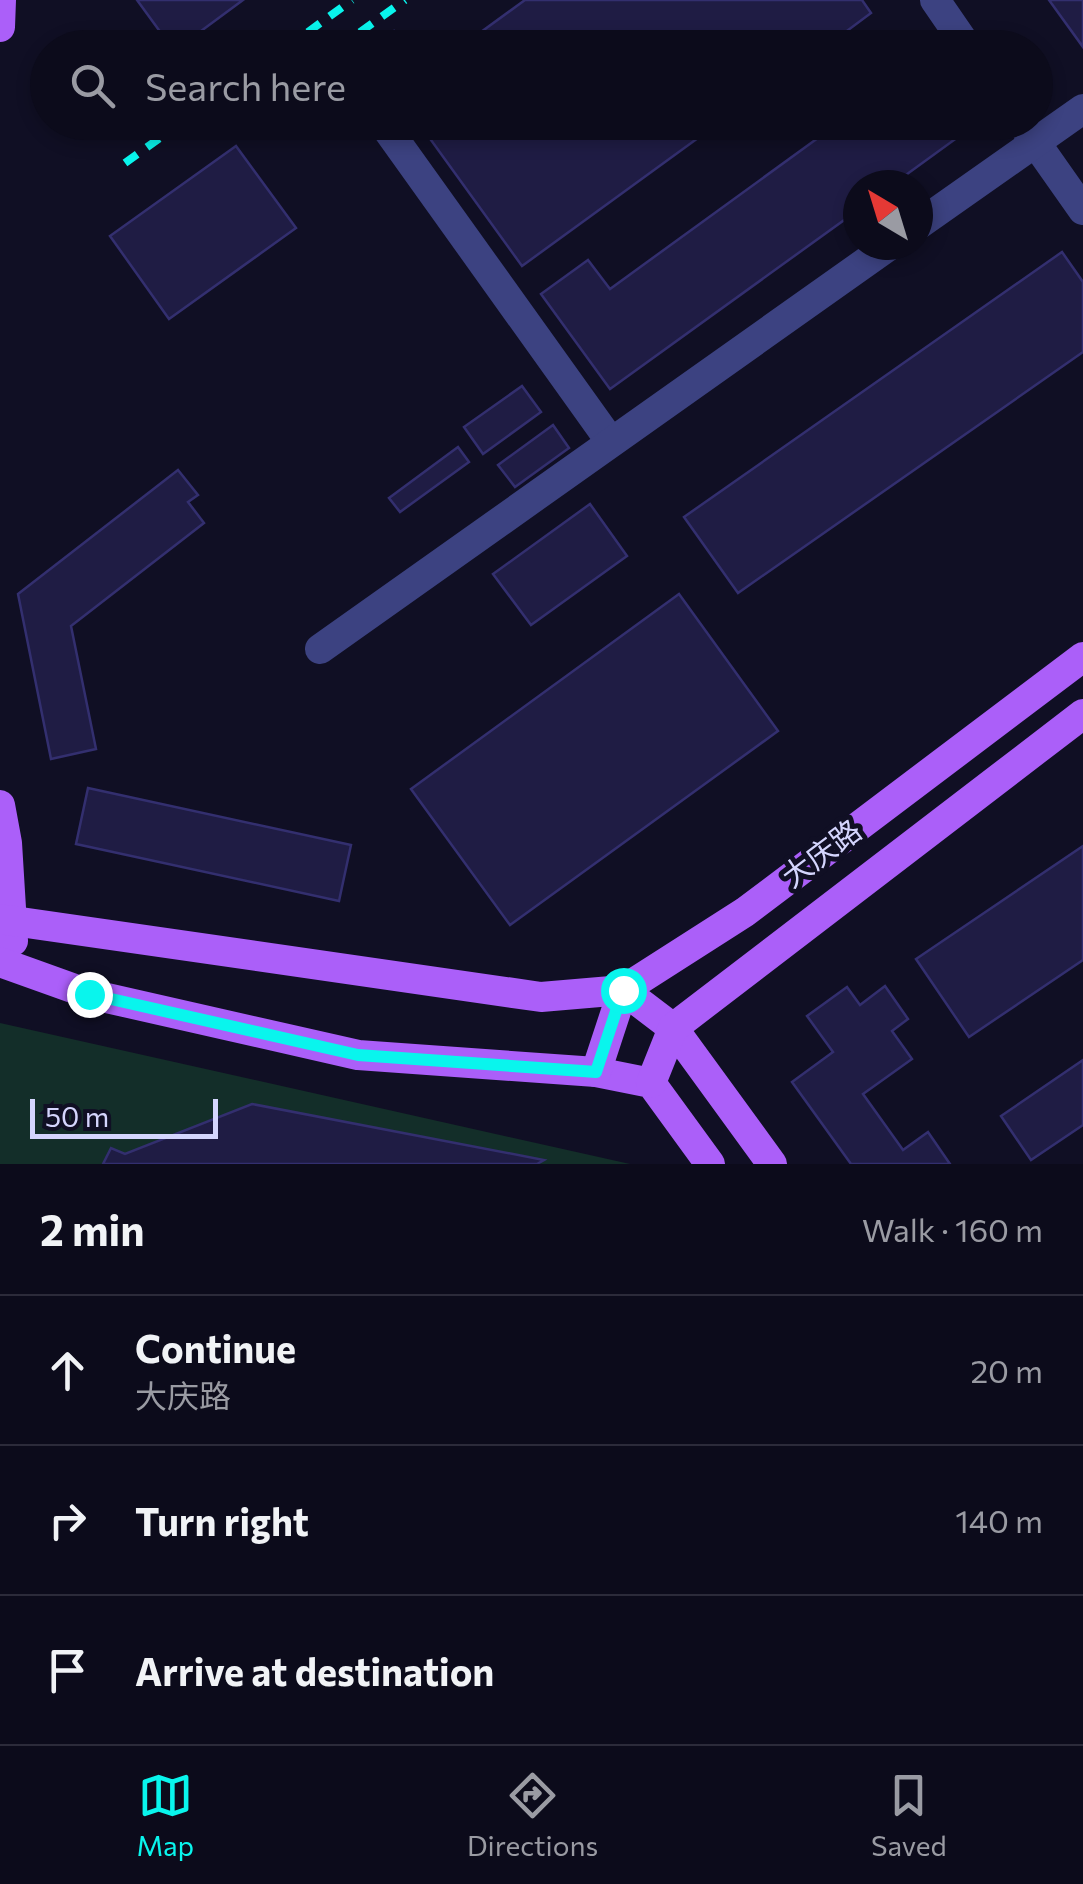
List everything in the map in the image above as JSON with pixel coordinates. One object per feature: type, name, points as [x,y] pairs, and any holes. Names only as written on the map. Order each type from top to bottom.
[{"type":"main road","points":[[0,26],[1,0]]},
{"type":"main road","name":"大庆路","points":[[623,990],[745,912],[1083,657]]},
{"type":"main road","name":"大庆路","points":[[673,1028],[1083,714]]},
{"type":"main road","points":[[0,804],[8,921],[6,963],[89,994],[358,1055],[596,1072],[651,1083],[710,1164]]},
{"type":"main road","points":[[8,921],[541,997],[623,990],[673,1028],[772,1164]]},
{"type":"main road","points":[[596,1072],[623,990]]},
{"type":"main road","points":[[651,1083],[673,1028]]},
{"type":"lane","points":[[935,0],[956,30]]},
{"type":"lane","points":[[1053,121],[1083,108]]},
{"type":"lane","points":[[395,140],[612,442]]},
{"type":"lane","points":[[933,213],[1019,140]]},
{"type":"lane","points":[[1034,140],[1083,210]]},
{"type":"lane","points":[[320,648],[869,260]]},
{"type":"green space","points":[[0,1023],[630,1164],[0,1164]]},
{"type":"building","points":[[137,0],[243,0],[202,30],[159,30]]},
{"type":"building","points":[[525,0],[862,0],[871,13],[848,30],[484,30]]},
{"type":"building","points":[[1049,0],[1083,0],[1083,47]]},
{"type":"building","points":[[431,140],[695,140],[522,266]]},
{"type":"building","points":[[815,140],[954,140],[913,170],[843,170],[843,221],[610,389],[541,294],[588,260],[610,289]]},
{"type":"building","points":[[236,146],[296,228],[169,319],[110,236]]},
{"type":"building","points":[[1062,252],[1083,282],[1083,352],[738,593],[684,517]]},
{"type":"building","points":[[522,386],[541,412],[483,454],[464,427]]},
{"type":"building","points":[[553,425],[569,448],[515,487],[498,465]]},
{"type":"building","points":[[458,447],[469,462],[400,512],[389,498]]},
{"type":"building","points":[[178,470],[198,495],[188,502],[204,523],[71,626],[96,749],[51,759],[18,594]]},
{"type":"building","points":[[590,504],[627,556],[531,625],[493,574]]},
{"type":"building","points":[[679,594],[778,731],[510,925],[411,789]]},
{"type":"building","points":[[88,788],[351,845],[339,901],[76,844]]},
{"type":"building","points":[[1083,846],[1083,960],[969,1037],[916,959]]},
{"type":"building","points":[[885,986],[908,1019],[892,1031],[912,1059],[863,1094],[903,1150],[928,1132],[950,1164],[851,1164],[792,1082],[833,1052],[807,1016],[847,987],[860,1005]]},
{"type":"building","points":[[1083,1060],[1083,1125],[1031,1160],[1001,1116]]},
{"type":"building","points":[[252,1104],[544,1160],[537,1164],[103,1164],[111,1148],[125,1154]]},
{"type":"railway","points":[[311,30],[352,0]]},
{"type":"railway","points":[[363,30],[405,0]]},
{"type":"railway","points":[[125,163],[157,140]]},
{"type":"route","points":[[89,994],[358,1055],[596,1072],[623,990]]}]
